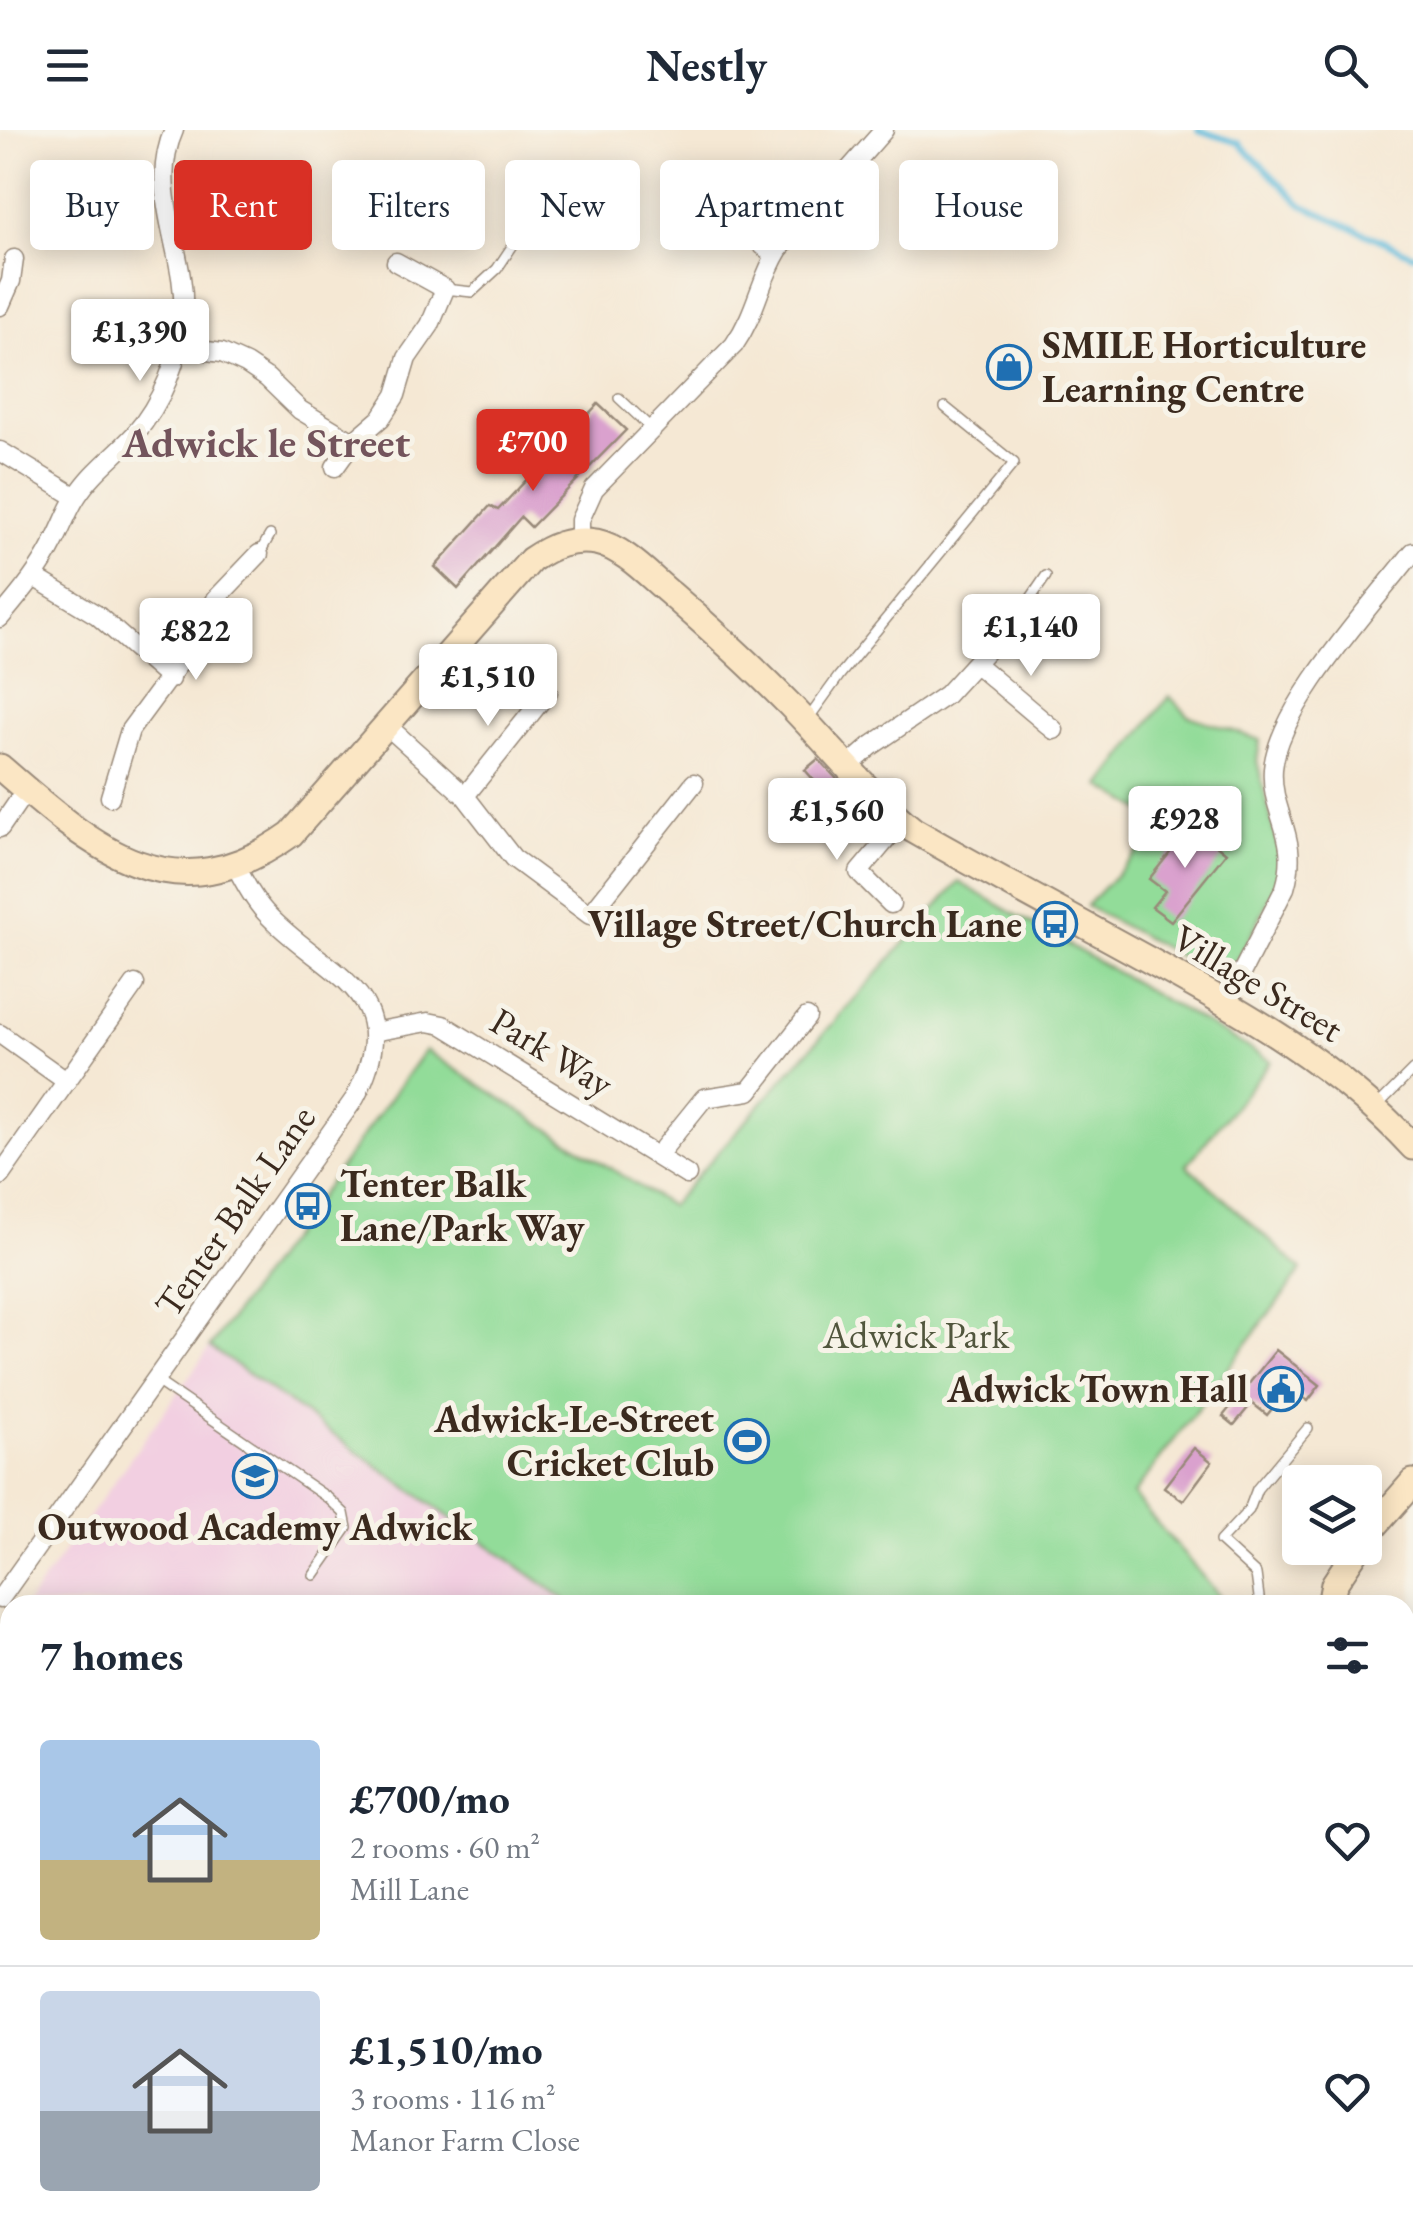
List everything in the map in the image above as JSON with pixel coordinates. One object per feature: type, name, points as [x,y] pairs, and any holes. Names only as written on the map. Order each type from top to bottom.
[{"type":"street","points":[[0,618],[34,577],[76,498],[96,471],[134,435],[167,384],[183,316],[181,278],[164,182],[166,154],[174,130]]},
{"type":"street","points":[[0,767],[98,845],[124,860],[153,869],[180,873],[236,866],[292,834],[531,560],[548,548],[580,541],[580,520],[594,489],[734,345],[750,321],[772,258],[884,130]]},
{"type":"street","points":[[0,306],[14,259]]},
{"type":"street","points":[[335,466],[353,442],[382,418],[396,395],[407,358],[430,325],[445,289],[396,262]]},
{"type":"street","points":[[177,347],[222,354],[246,364],[300,410],[353,442]]},
{"type":"street","points":[[0,451],[76,498]]},
{"type":"street","name":"Village Street","points":[[580,541],[608,546],[626,557],[688,610],[806,722],[846,768],[902,821],[1226,1002],[1306,1052],[1375,1107],[1413,1147]]},
{"type":"street","points":[[1226,1002],[1285,888],[1290,870],[1292,852],[1274,788],[1274,761],[1282,730],[1306,691],[1413,552]]},
{"type":"street","points":[[110,797],[130,730],[197,639],[216,599],[258,554]]},
{"type":"street","points":[[34,577],[97,615],[170,679]]},
{"type":"street","points":[[846,768],[871,746],[930,708],[976,665],[1020,614]]},
{"type":"street","points":[[976,665],[1054,730]]},
{"type":"street","points":[[466,796],[548,692]]},
{"type":"street","points":[[385,724],[466,796],[513,858],[590,914],[694,783]]},
{"type":"street","points":[[0,828],[26,790]]},
{"type":"street","points":[[891,904],[859,872],[902,821]]},
{"type":"street","points":[[236,866],[265,912],[341,973],[357,991],[373,1032]]},
{"type":"street","points":[[0,1176],[135,984]]},
{"type":"street","points":[[658,1155],[704,1098],[749,1091],[807,1018]]},
{"type":"street","name":"Park Way","points":[[373,1032],[428,1022],[443,1025],[658,1155],[686,1176]]},
{"type":"street","name":"Tenter Balk Lane","points":[[3,1595],[355,1098],[369,1072],[373,1032]]},
{"type":"street","points":[[0,1034],[66,1082]]},
{"type":"street","points":[[1382,1518],[1413,1482]]},
{"type":"street","points":[[1332,1595],[1349,1565]]},
{"type":"lane","points":[[445,289],[472,292],[497,269],[509,250]]},
{"type":"lane","points":[[762,250],[772,258]]},
{"type":"lane","points":[[619,398],[652,429]]},
{"type":"lane","points":[[806,722],[839,676],[1014,463],[945,407]]},
{"type":"lane","points":[[258,554],[270,535]]},
{"type":"lane","points":[[1020,614],[1046,576]]},
{"type":"lane","points":[[1375,1107],[1413,1070]]},
{"type":"lane","points":[[155,1380],[328,1498],[344,1513],[347,1528],[314,1575]]},
{"type":"lane","points":[[1259,1595],[1256,1574],[1220,1541],[1248,1510],[1257,1488],[1308,1428]]},
{"type":"shaded area","name":"Outwood Academy Adwick","points":[[210,1347],[559,1595],[33,1595]]},
{"type":"green space","points":[[1169,696],[1189,716],[1260,740],[1257,761],[1284,870],[1241,955],[1230,969],[1211,973],[1086,906],[1165,824],[1101,786]]},
{"type":"green space","name":"Adwick Park","points":[[959,882],[1271,1061],[1187,1165],[1302,1270],[1133,1495],[1218,1595],[559,1595],[210,1347],[425,1050],[670,1206]]},
{"type":"building","points":[[598,404],[626,430],[531,527],[521,517],[458,589],[435,567],[490,506],[498,510]]},
{"type":"building","points":[[818,759],[849,792],[835,804],[805,770]]},
{"type":"building","points":[[1192,825],[1226,853],[1171,921],[1152,907],[1165,891],[1149,879]]},
{"type":"building","name":"Adwick Town Hall","points":[[1276,1350],[1320,1385],[1308,1401],[1296,1392],[1291,1399],[1284,1394],[1267,1415],[1252,1403],[1234,1425],[1223,1416]]},
{"type":"building","points":[[1194,1448],[1212,1462],[1183,1501],[1164,1487]]},
{"type":"waterway","points":[[1198,130],[1239,143],[1302,205],[1413,255]]},
{"type":"place","name":"SMILE Horticulture Learning Centre","points":[[1009,367]]},
{"type":"place","name":"Village Street/Church Lane","points":[[1055,924]]},
{"type":"place","name":"Tenter Balk Lane/Park Way","points":[[308,1206]]},
{"type":"place","name":"Adwick Town Hall","points":[[1281,1389]]},
{"type":"place","name":"Adwick-Le-Street Cricket Club","points":[[747,1441]]},
{"type":"place","name":"Outwood Academy Adwick","points":[[255,1476]]},
{"type":"district","name":"Adwick le Street","points":[[266,442]]}]
